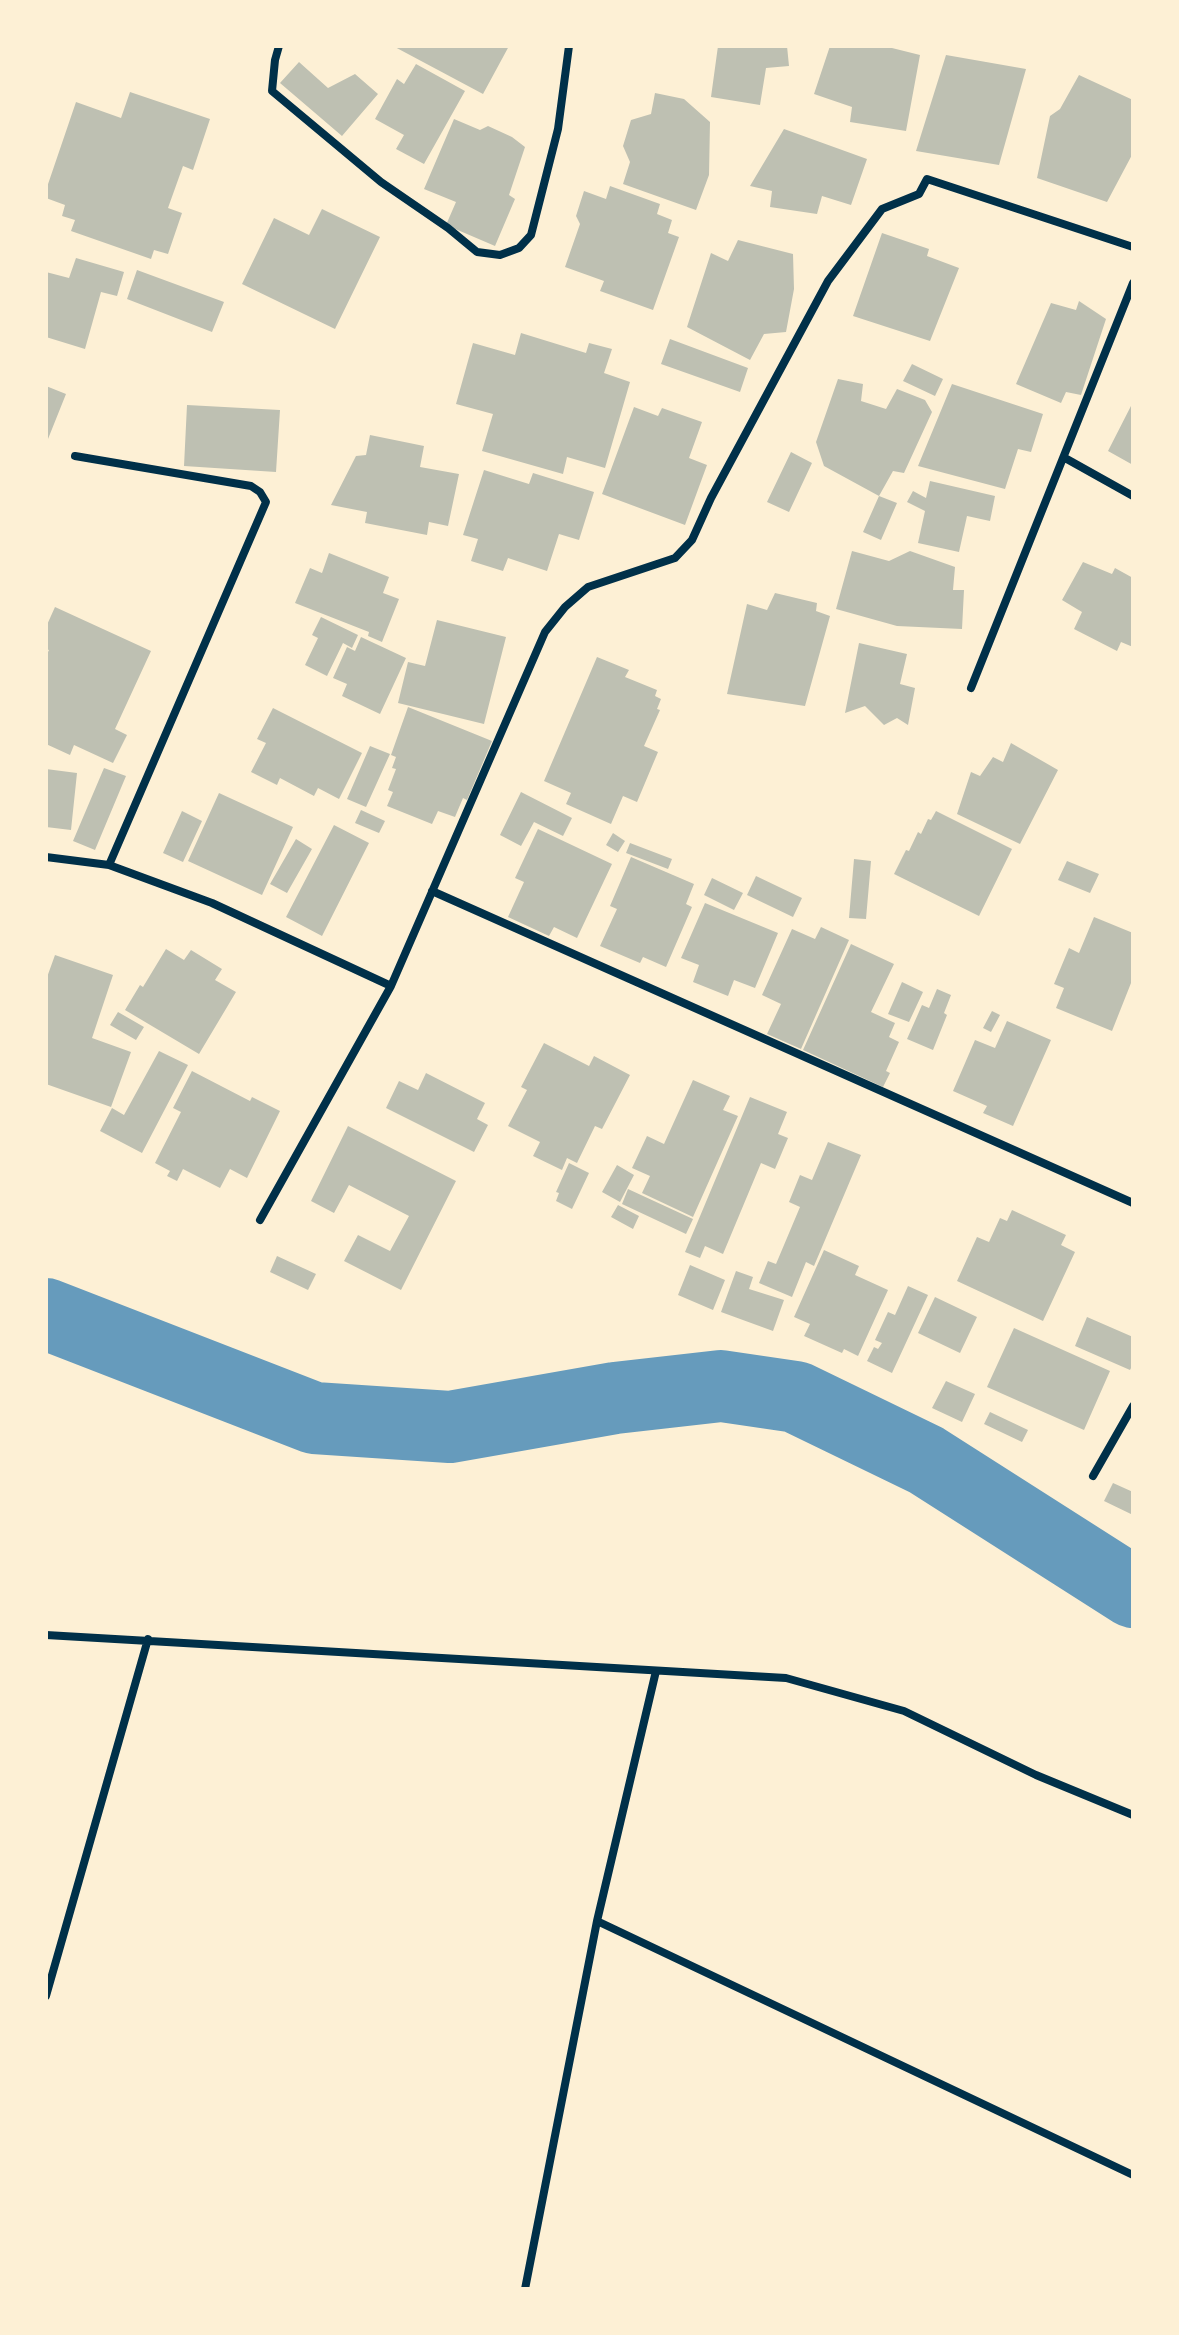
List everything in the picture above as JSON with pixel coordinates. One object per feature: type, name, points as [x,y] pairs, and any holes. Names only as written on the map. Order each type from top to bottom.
[{"type":"street","points":[[279,46],[272,91],[381,182],[477,252],[500,255],[519,248],[531,235],[558,129],[569,46]]},
{"type":"street","points":[[260,1220],[391,986],[545,632],[565,607],[588,587],[675,558],[692,540],[711,498],[828,281],[882,209],[919,194],[927,179],[1133,247]]},
{"type":"street","points":[[971,688],[1133,283]]},
{"type":"street","points":[[75,456],[251,486],[260,492],[266,502],[109,865]]},
{"type":"street","points":[[1065,458],[1133,496]]},
{"type":"street","points":[[46,857],[109,865],[212,903],[391,986]]},
{"type":"street","points":[[432,891],[1133,1203]]},
{"type":"street","points":[[1093,1476],[1133,1406]]},
{"type":"street","points":[[46,1635],[786,1678],[904,1711],[1036,1775],[1133,1815]]},
{"type":"street","points":[[46,1996],[148,1639]]},
{"type":"street","points":[[525,2289],[597,1921],[656,1671]]},
{"type":"street","points":[[597,1921],[1133,2175]]},
{"type":"building","points":[[393,46],[509,46],[483,94]]},
{"type":"building","points":[[718,46],[787,46],[789,66],[766,68],[760,105],[711,97]]},
{"type":"building","points":[[830,46],[884,46],[920,55],[906,131],[850,122],[852,107],[814,94]]},
{"type":"building","points":[[946,55],[1026,69],[999,165],[916,151]]},
{"type":"building","points":[[299,62],[328,88],[355,74],[378,94],[342,136],[280,83]]},
{"type":"building","points":[[416,64],[465,91],[424,164],[396,149],[404,135],[375,119],[397,79],[404,84]]},
{"type":"building","points":[[1079,75],[1133,100],[1133,153],[1107,202],[1037,178],[1050,116],[1060,109]]},
{"type":"building","points":[[130,92],[210,119],[193,170],[183,166],[168,208],[182,213],[168,254],[154,250],[151,259],[71,231],[75,220],[62,216],[65,205],[46,198],[76,102],[121,118]]},
{"type":"building","points":[[655,93],[684,99],[710,122],[709,175],[696,210],[623,184],[630,162],[623,146],[631,120],[651,114]]},
{"type":"building","points":[[454,119],[480,130],[488,126],[525,147],[509,195],[515,199],[495,246],[446,225],[456,202],[424,189]]},
{"type":"building","points":[[784,129],[867,159],[851,205],[822,196],[817,214],[770,207],[772,191],[750,186]]},
{"type":"building","points":[[610,186],[660,204],[657,214],[672,220],[668,233],[679,237],[653,310],[600,291],[604,281],[565,267],[580,224],[576,216],[584,191],[606,199]]},
{"type":"building","points":[[322,209],[380,237],[335,329],[242,284],[274,218],[309,235]]},
{"type":"building","points":[[882,233],[929,249],[927,256],[959,268],[930,341],[853,316]]},
{"type":"building","points":[[738,240],[793,254],[794,289],[786,332],[764,334],[750,360],[687,327],[711,253],[728,261]]},
{"type":"building","points":[[76,258],[124,272],[117,296],[101,292],[85,349],[46,337],[46,272],[69,278]]},
{"type":"building","points":[[137,270],[224,302],[212,332],[127,299]]},
{"type":"building","points":[[1079,301],[1106,319],[1081,395],[1066,392],[1061,403],[1016,384],[1051,303],[1076,310]]},
{"type":"building","points":[[521,333],[586,353],[589,343],[612,349],[604,373],[630,382],[605,468],[567,457],[563,474],[482,451],[493,414],[456,404],[473,343],[515,355]]},
{"type":"building","points":[[670,339],[748,368],[740,392],[661,364]]},
{"type":"building","points":[[912,364],[943,379],[935,396],[903,381]]},
{"type":"building","points":[[838,379],[863,384],[861,401],[886,409],[897,389],[925,400],[932,412],[904,473],[893,471],[879,496],[824,466],[816,442]]},
{"type":"building","points":[[952,384],[1043,414],[1031,452],[1018,449],[1005,489],[918,466]]},
{"type":"building","points":[[46,386],[66,394],[46,444]]},
{"type":"building","points":[[1133,402],[1133,465],[1108,451]]},
{"type":"building","points":[[187,405],[280,410],[276,472],[184,466]]},
{"type":"building","points":[[634,407],[658,416],[662,408],[702,422],[689,458],[707,465],[685,525],[602,494]]},
{"type":"building","points":[[370,435],[424,446],[420,467],[459,474],[448,526],[429,522],[427,535],[365,523],[367,512],[331,505],[356,456],[366,455]]},
{"type":"building","points":[[791,452],[812,463],[789,512],[767,502]]},
{"type":"building","points":[[484,470],[529,484],[533,473],[594,492],[579,540],[559,534],[547,571],[508,558],[503,571],[471,561],[478,539],[463,535]]},
{"type":"building","points":[[930,481],[995,496],[990,521],[967,516],[959,552],[918,543],[925,511],[907,502],[913,491],[926,498]]},
{"type":"building","points":[[879,496],[897,503],[881,540],[863,532]]},
{"type":"building","points":[[852,551],[889,561],[910,551],[955,567],[953,590],[964,590],[962,629],[897,626],[836,609]]},
{"type":"building","points":[[329,553],[389,577],[383,593],[399,599],[382,642],[368,636],[369,632],[295,603],[310,568],[322,573]]},
{"type":"building","points":[[1083,562],[1112,574],[1115,568],[1133,578],[1133,647],[1121,642],[1117,651],[1074,629],[1082,612],[1062,600]]},
{"type":"building","points":[[775,593],[817,603],[816,611],[830,616],[805,706],[727,694],[747,604],[767,610]]},
{"type":"building","points":[[55,607],[151,651],[115,729],[127,735],[113,763],[74,745],[70,755],[46,744],[46,656],[49,650],[46,649],[46,627]]},
{"type":"building","points":[[321,617],[358,635],[352,648],[343,643],[327,676],[305,665],[318,638],[312,635]]},
{"type":"building","points":[[437,620],[506,637],[484,724],[398,703],[408,662],[425,666]]},
{"type":"building","points":[[361,637],[406,658],[380,714],[342,696],[347,684],[333,678],[347,647],[355,651]]},
{"type":"building","points":[[859,643],[907,654],[900,684],[915,688],[908,725],[897,718],[884,725],[865,706],[845,713]]},
{"type":"building","points":[[597,657],[629,670],[625,677],[657,690],[655,696],[661,699],[657,709],[660,710],[644,746],[658,752],[637,802],[623,796],[611,824],[566,804],[571,793],[544,781]]},
{"type":"building","points":[[408,707],[492,741],[467,800],[463,798],[455,817],[438,811],[432,824],[387,806],[393,792],[388,790],[396,769],[392,768],[396,757],[391,755]]},
{"type":"building","points":[[273,708],[362,753],[339,799],[318,788],[314,796],[280,778],[277,785],[251,772],[266,743],[257,739]]},
{"type":"building","points":[[1011,743],[1058,770],[1020,844],[957,814],[971,772],[980,776],[993,757],[1003,762]]},
{"type":"building","points":[[370,746],[390,754],[366,807],[347,799]]},
{"type":"building","points":[[104,768],[126,776],[95,850],[73,841]]},
{"type":"building","points":[[46,769],[77,773],[71,830],[46,827]]},
{"type":"building","points":[[521,792],[572,818],[563,836],[534,822],[521,846],[500,835]]},
{"type":"building","points":[[219,793],[293,827],[262,895],[188,861]]},
{"type":"building","points":[[361,810],[385,821],[379,833],[355,823]]},
{"type":"building","points":[[182,811],[202,821],[183,862],[163,853]]},
{"type":"building","points":[[936,811],[1012,849],[979,916],[894,874],[918,832],[921,834]]},
{"type":"building","points":[[334,825],[369,843],[322,936],[286,917]]},
{"type":"building","points":[[538,829],[612,864],[577,938],[554,927],[549,936],[508,917],[524,882],[515,878]]},
{"type":"building","points":[[613,833],[625,841],[618,852],[606,845]]},
{"type":"building","points":[[296,839],[312,849],[287,893],[270,884]]},
{"type":"building","points":[[630,843],[672,859],[668,869],[626,853]]},
{"type":"building","points":[[631,857],[694,884],[686,904],[692,907],[666,967],[643,957],[640,963],[600,946],[617,909],[610,906]]},
{"type":"building","points":[[854,859],[871,861],[866,919],[849,918]]},
{"type":"building","points":[[1067,861],[1099,874],[1090,893],[1058,880]]},
{"type":"building","points":[[756,876],[802,898],[793,917],[747,895]]},
{"type":"building","points":[[712,878],[743,893],[734,910],[704,895]]},
{"type":"building","points":[[705,903],[778,933],[755,988],[734,980],[728,996],[693,982],[699,965],[681,958]]},
{"type":"building","points":[[1094,917],[1133,933],[1133,978],[1112,1031],[1056,1008],[1064,988],[1054,984],[1069,948],[1079,953]]},
{"type":"building","points":[[821,927],[849,940],[801,1049],[767,1034],[781,1004],[762,995],[792,929],[815,939]]},
{"type":"building","points":[[851,944],[894,964],[871,1012],[895,1023],[889,1037],[899,1042],[886,1071],[890,1073],[883,1087],[803,1050]]},
{"type":"building","points":[[166,949],[184,960],[191,950],[222,969],[215,980],[236,992],[199,1054],[125,1010]]},
{"type":"building","points":[[55,955],[113,975],[92,1038],[131,1052],[111,1107],[46,1084],[46,980]]},
{"type":"building","points":[[902,982],[923,992],[909,1022],[888,1014]]},
{"type":"building","points":[[937,989],[951,995],[944,1013],[947,1015],[933,1050],[907,1039],[922,1005],[929,1008]]},
{"type":"building","points":[[992,1011],[1000,1015],[991,1032],[983,1028]]},
{"type":"building","points":[[118,1012],[144,1027],[136,1040],[110,1025]]},
{"type":"building","points":[[1007,1021],[1051,1040],[1013,1126],[983,1113],[987,1106],[953,1091],[975,1040],[995,1048]]},
{"type":"building","points":[[544,1043],[589,1066],[594,1056],[630,1075],[602,1129],[595,1126],[577,1163],[567,1158],[562,1170],[533,1156],[540,1142],[508,1126],[527,1090],[521,1087]]},
{"type":"building","points":[[159,1051],[188,1065],[142,1153],[100,1131],[112,1108],[124,1115]]},
{"type":"building","points":[[192,1071],[250,1101],[252,1097],[280,1111],[247,1178],[230,1169],[220,1188],[183,1169],[177,1181],[167,1176],[170,1171],[155,1163],[181,1112],[173,1108]]},
{"type":"building","points":[[426,1073],[485,1103],[477,1119],[488,1125],[474,1152],[386,1108],[399,1081],[418,1090]]},
{"type":"building","points":[[693,1080],[730,1096],[723,1110],[738,1116],[693,1217],[642,1193],[650,1176],[632,1168],[647,1136],[664,1144]]},
{"type":"building","points":[[750,1097],[787,1112],[778,1134],[788,1138],[775,1169],[761,1163],[723,1254],[705,1246],[700,1258],[685,1252]]},
{"type":"building","points":[[348,1126],[456,1181],[401,1290],[344,1261],[358,1235],[390,1251],[409,1216],[349,1185],[334,1213],[311,1201]]},
{"type":"building","points":[[828,1142],[861,1155],[814,1266],[806,1262],[792,1297],[759,1283],[768,1261],[776,1264],[800,1207],[789,1202],[800,1175],[812,1180]]},
{"type":"building","points":[[569,1163],[589,1173],[572,1209],[556,1201],[559,1193],[556,1192]]},
{"type":"building","points":[[617,1165],[634,1175],[620,1202],[602,1192]]},
{"type":"building","points":[[628,1189],[693,1219],[686,1234],[622,1204]]},
{"type":"building","points":[[618,1205],[639,1216],[633,1229],[611,1217]]},
{"type":"building","points":[[1012,1210],[1066,1235],[1061,1245],[1075,1252],[1043,1321],[957,1281],[977,1237],[989,1242],[1000,1218],[1007,1221]]},
{"type":"building","points":[[824,1250],[859,1266],[855,1275],[888,1290],[858,1356],[844,1349],[842,1353],[804,1336],[810,1324],[794,1317]]},
{"type":"building","points":[[277,1256],[316,1274],[308,1290],[270,1272]]},
{"type":"building","points":[[690,1265],[725,1280],[713,1310],[678,1295]]},
{"type":"building","points":[[736,1271],[753,1277],[749,1289],[784,1300],[773,1331],[721,1312]]},
{"type":"building","points":[[908,1286],[928,1295],[892,1373],[867,1361],[874,1347],[878,1349],[882,1343],[875,1340],[888,1312],[895,1315]]},
{"type":"building","points":[[935,1297],[977,1317],[960,1353],[918,1333]]},
{"type":"building","points":[[1087,1317],[1133,1337],[1133,1364],[1130,1370],[1075,1346]]},
{"type":"building","points":[[1014,1328],[1110,1371],[1084,1430],[987,1387]]},
{"type":"building","points":[[946,1381],[975,1394],[962,1422],[932,1408]]},
{"type":"building","points":[[990,1412],[1028,1430],[1022,1442],[984,1424]]},
{"type":"building","points":[[1113,1483],[1133,1492],[1133,1515],[1104,1501]]},
{"type":"waterway","points":[[46,1314],[314,1418],[450,1427],[615,1398],[721,1386],[796,1397],[926,1460],[1133,1592]]}]
